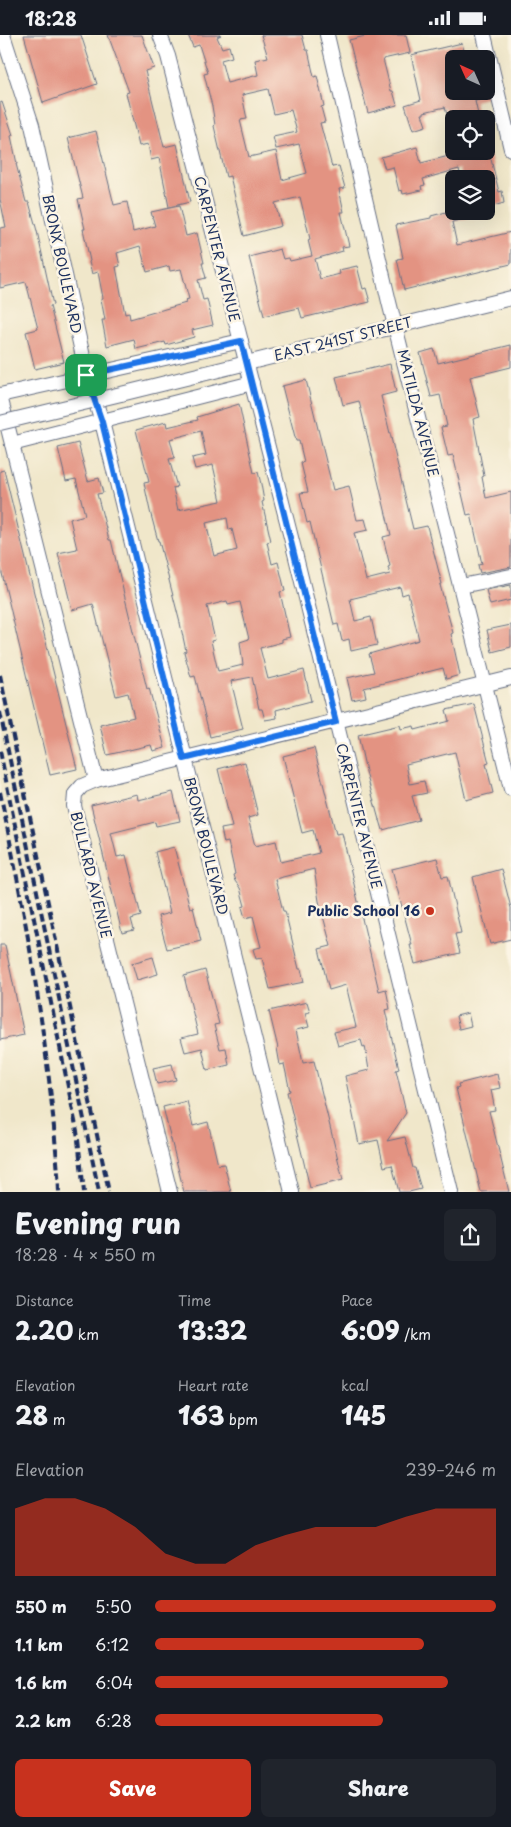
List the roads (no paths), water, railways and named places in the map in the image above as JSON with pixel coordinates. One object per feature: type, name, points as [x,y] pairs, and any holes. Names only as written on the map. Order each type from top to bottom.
[{"type":"street","name":"BRONX BOULEVARD","points":[[3,35],[32,125],[86,375],[102,422],[292,1192]]},
{"type":"street","name":"CARPENTER AVENUE","points":[[160,35],[168,56],[252,383],[451,1192]]},
{"type":"street","name":"MATILDA AVENUE","points":[[327,35],[396,327],[511,789]]},
{"type":"street","points":[[484,35],[511,149]]},
{"type":"street","name":"EAST 241ST STREET","points":[[0,423],[511,299]]},
{"type":"street","points":[[241,341],[0,395],[96,780],[511,678]]},
{"type":"street","points":[[12,444],[252,383]]},
{"type":"street","points":[[461,586],[511,576]]},
{"type":"street","name":"BULLARD AVENUE","points":[[96,780],[82,786],[75,794],[74,806],[170,1192]]},
{"type":"railway","points":[[0,675],[109,1192]]},
{"type":"railway","points":[[0,712],[99,1192]]},
{"type":"railway","points":[[0,751],[77,1131],[84,1192]]},
{"type":"railway","points":[[0,792],[24,913],[37,994],[53,1116],[59,1192]]},
{"type":"place","name":"Public School 16","points":[[430,911]]}]
